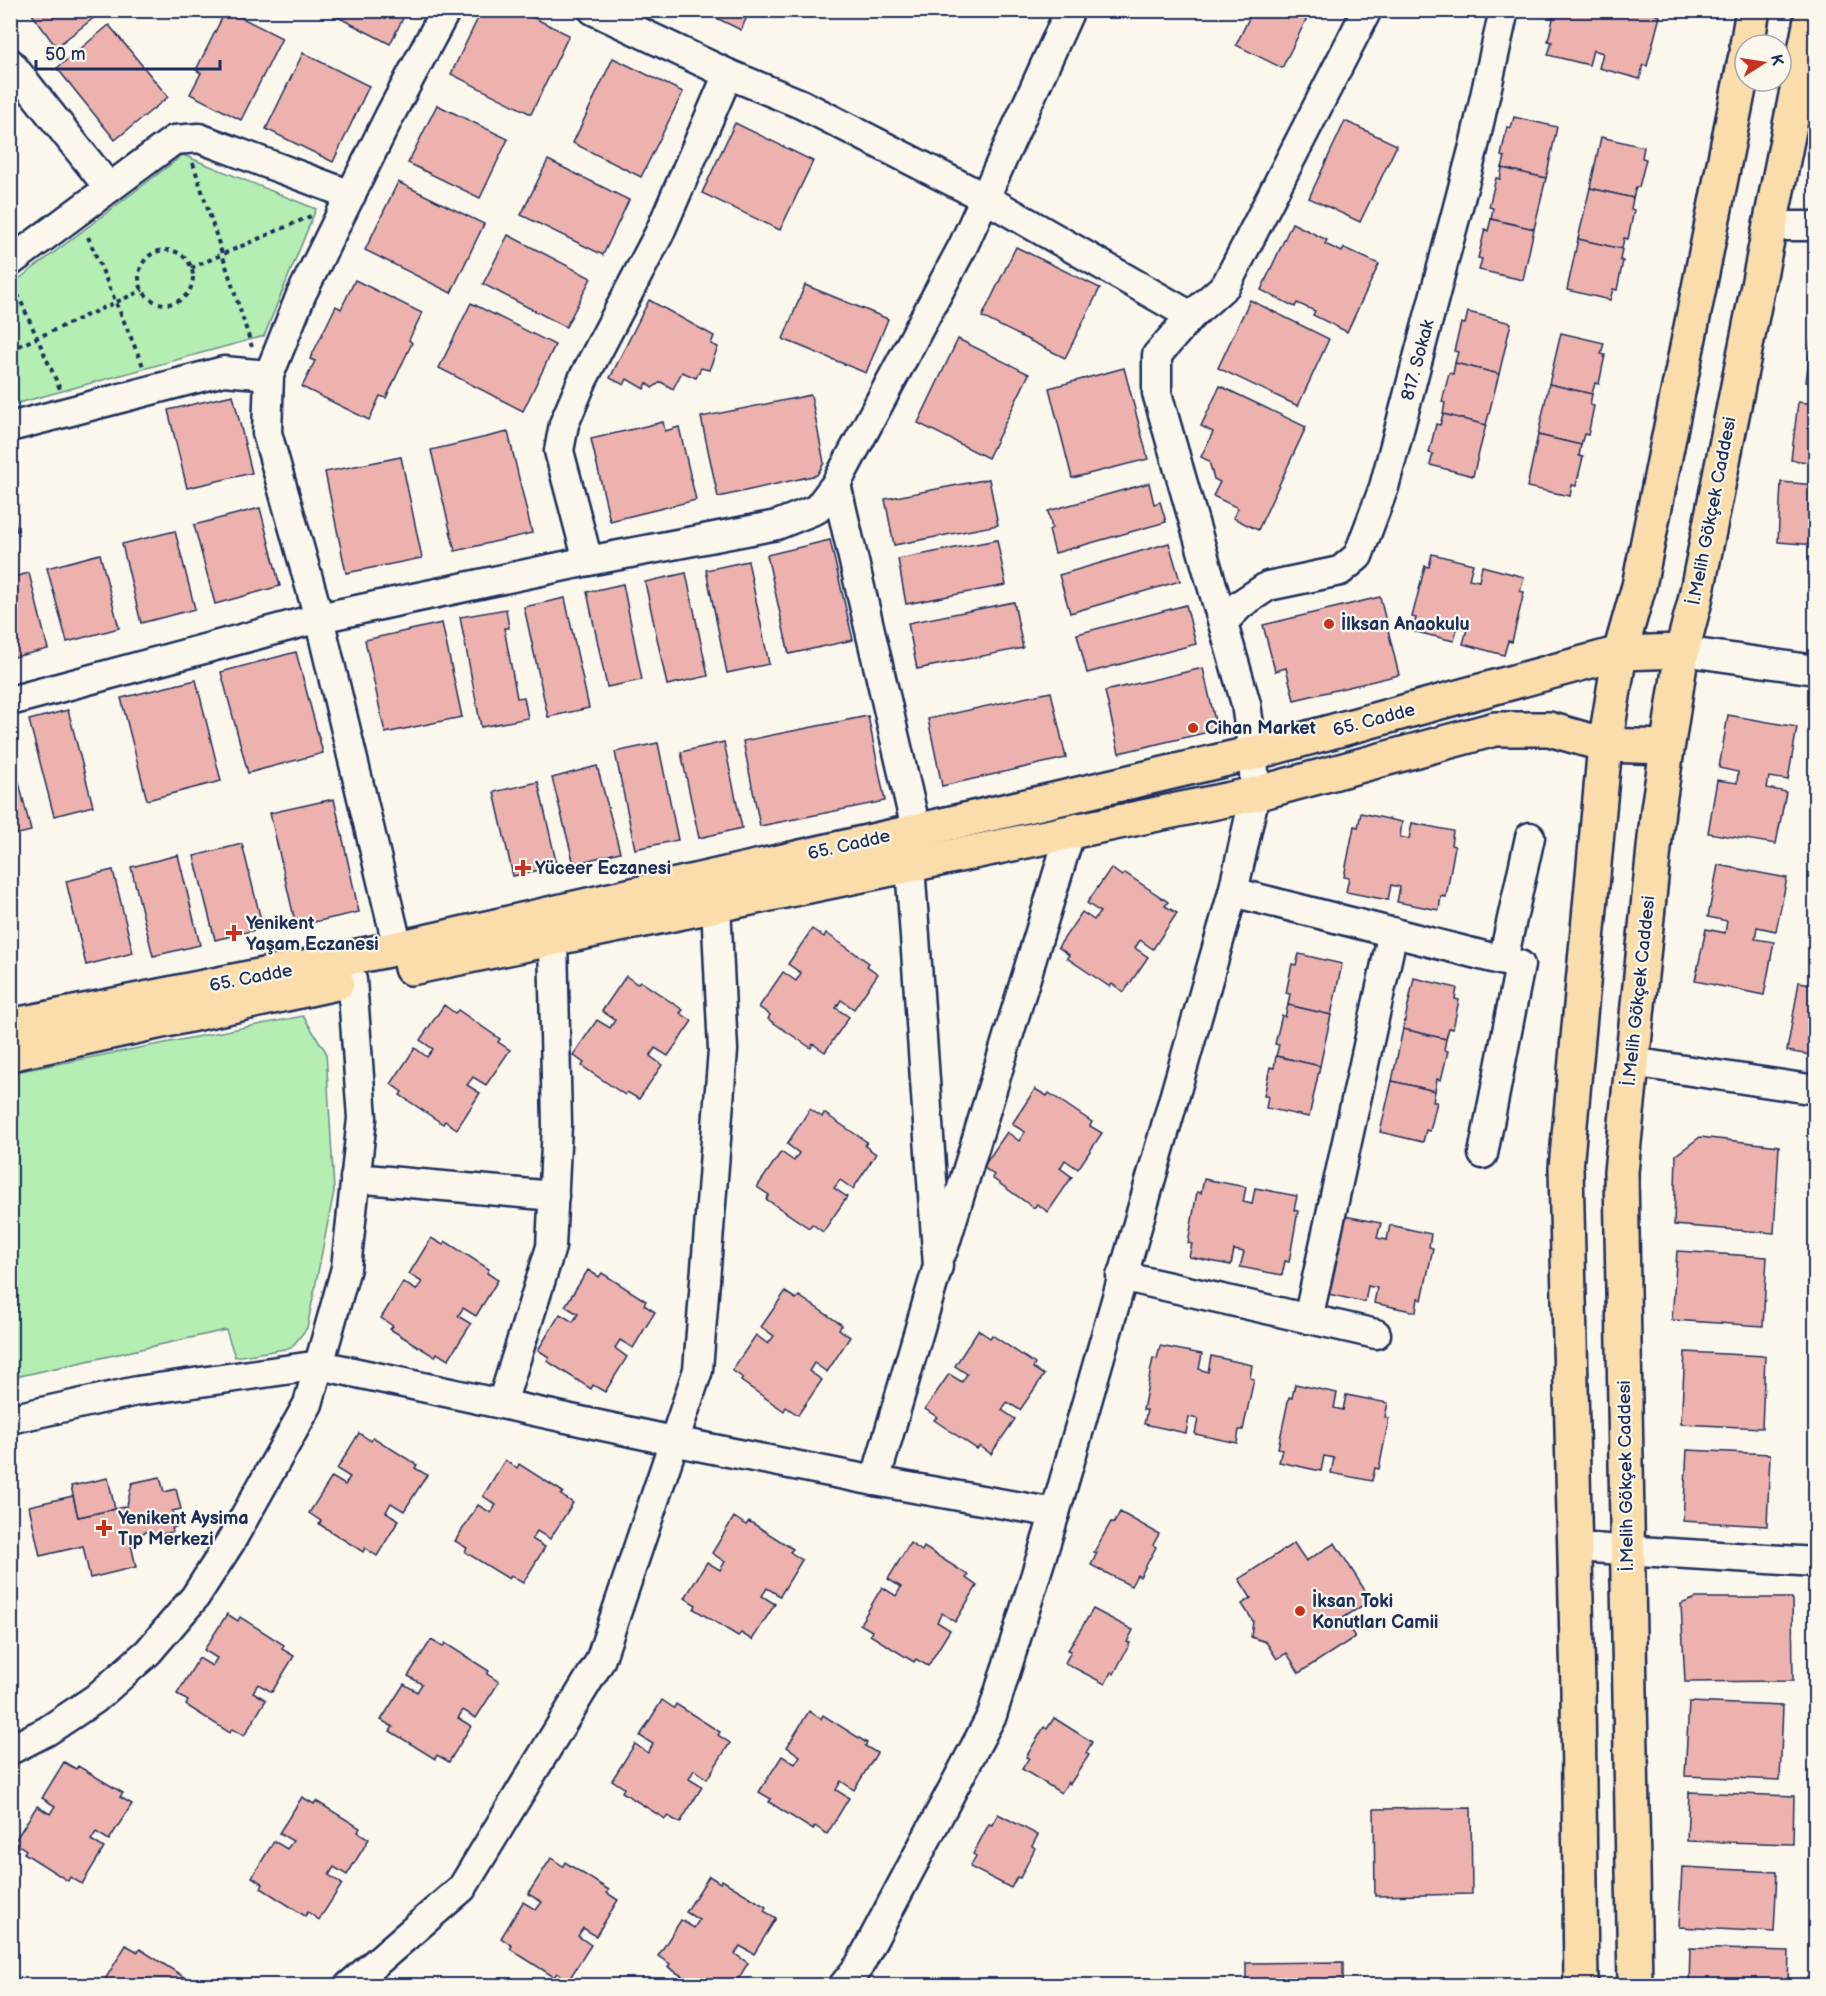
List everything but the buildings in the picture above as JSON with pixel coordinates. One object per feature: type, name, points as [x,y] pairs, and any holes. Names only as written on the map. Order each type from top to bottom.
[{"type":"main road","points":[[1749,33],[1753,10]]},
{"type":"main road","name":"İ.Melih Gökçek Caddesi","points":[[1635,1986],[1621,1172],[1666,747],[1683,651],[1695,601],[1813,10]]},
{"type":"main road","points":[[1581,1986],[1575,1548],[1566,1168],[1605,745],[1620,653],[1639,586],[1738,93]]},
{"type":"main road","name":"65. Cadde","points":[[10,1026],[398,948],[1253,753],[1620,653],[1683,651]]},
{"type":"main road","name":"65. Cadde","points":[[10,1054],[352,980],[716,906],[1071,830],[1255,794],[1495,729],[1549,729],[1605,745],[1666,747]]},
{"type":"street","points":[[398,948],[319,618],[267,433],[265,375],[338,220],[446,10]]},
{"type":"street","points":[[593,10],[728,74],[801,104],[985,198],[1191,316]]},
{"type":"street","points":[[10,700],[319,618],[588,561],[777,525],[817,509],[836,484],[963,246],[1070,10]]},
{"type":"street","points":[[843,1986],[859,1966],[993,1715],[1055,1512],[1233,892],[1255,794],[1253,753],[1246,704],[1157,393],[1158,355],[1191,316],[1226,285],[1367,10]]},
{"type":"street","name":"817. Sokak","points":[[1223,622],[1241,604],[1268,586],[1340,571],[1358,556],[1384,487],[1474,146],[1504,10]]},
{"type":"street","points":[[10,63],[109,188]]},
{"type":"street","points":[[588,561],[559,451],[564,424],[583,379],[659,234],[728,74]]},
{"type":"street","points":[[10,261],[174,140],[199,138],[351,195]]},
{"type":"street","points":[[1769,226],[1815,226]]},
{"type":"street","points":[[10,428],[224,371],[265,375]]},
{"type":"street","points":[[836,484],[916,829]]},
{"type":"street","points":[[1683,651],[1815,670]]},
{"type":"street","points":[[875,1481],[1071,830]]},
{"type":"street","points":[[1503,960],[1530,837]]},
{"type":"street","points":[[910,864],[938,1266]]},
{"type":"street","points":[[1233,892],[1520,965],[1483,1154]]},
{"type":"street","points":[[349,1986],[462,1888],[600,1661],[698,1370],[723,1050],[716,906]]},
{"type":"street","points":[[1308,1319],[1393,932]]},
{"type":"street","points":[[502,1403],[551,1247],[557,1125],[553,939]]},
{"type":"street","points":[[10,1750],[47,1731],[95,1699],[148,1652],[195,1597],[231,1541],[308,1404],[346,1268],[362,1118],[352,980]]},
{"type":"street","points":[[1632,1062],[1815,1090]]},
{"type":"street","points":[[355,1178],[554,1196]]},
{"type":"street","points":[[1121,1276],[1376,1334]]},
{"type":"street","points":[[10,1419],[137,1391],[320,1365],[673,1441],[875,1481],[1055,1512]]},
{"type":"street","points":[[1575,1548],[1628,1549],[1815,1562]]},
{"type":"path","points":[[186,139],[211,224],[224,254],[265,375]]},
{"type":"path","points":[[191,268],[324,211],[338,220]]},
{"type":"path","points":[[77,212],[117,302],[152,390]]},
{"type":"path","points":[[172,250],[187,259],[193,275],[189,292],[177,303],[160,304],[145,295],[143,290],[138,279],[142,263],[156,252],[172,250]]},
{"type":"path","points":[[10,277],[70,412]]},
{"type":"path","points":[[10,350],[143,290]]},
{"type":"green space","points":[[183,155],[316,209],[264,336],[11,405],[11,285]]},
{"type":"green space","points":[[303,1016],[326,1052],[334,1191],[307,1328],[291,1348],[235,1357],[226,1330],[11,1378],[11,1073]]},
{"type":"place","name":"İlksan Anaokulu","points":[[1329,624]]},
{"type":"place","name":"Cihan Market","points":[[1193,728]]},
{"type":"place","name":"Yüceer Eczanesi","points":[[523,868]]},
{"type":"place","name":"Yenikent Yaşam Eczanesi","points":[[234,933]]},
{"type":"place","name":"Yenikent Aysima Tıp Merkezi","points":[[104,1528]]},
{"type":"place","name":"İksan Toki Konutları Camii","points":[[1300,1611]]}]
